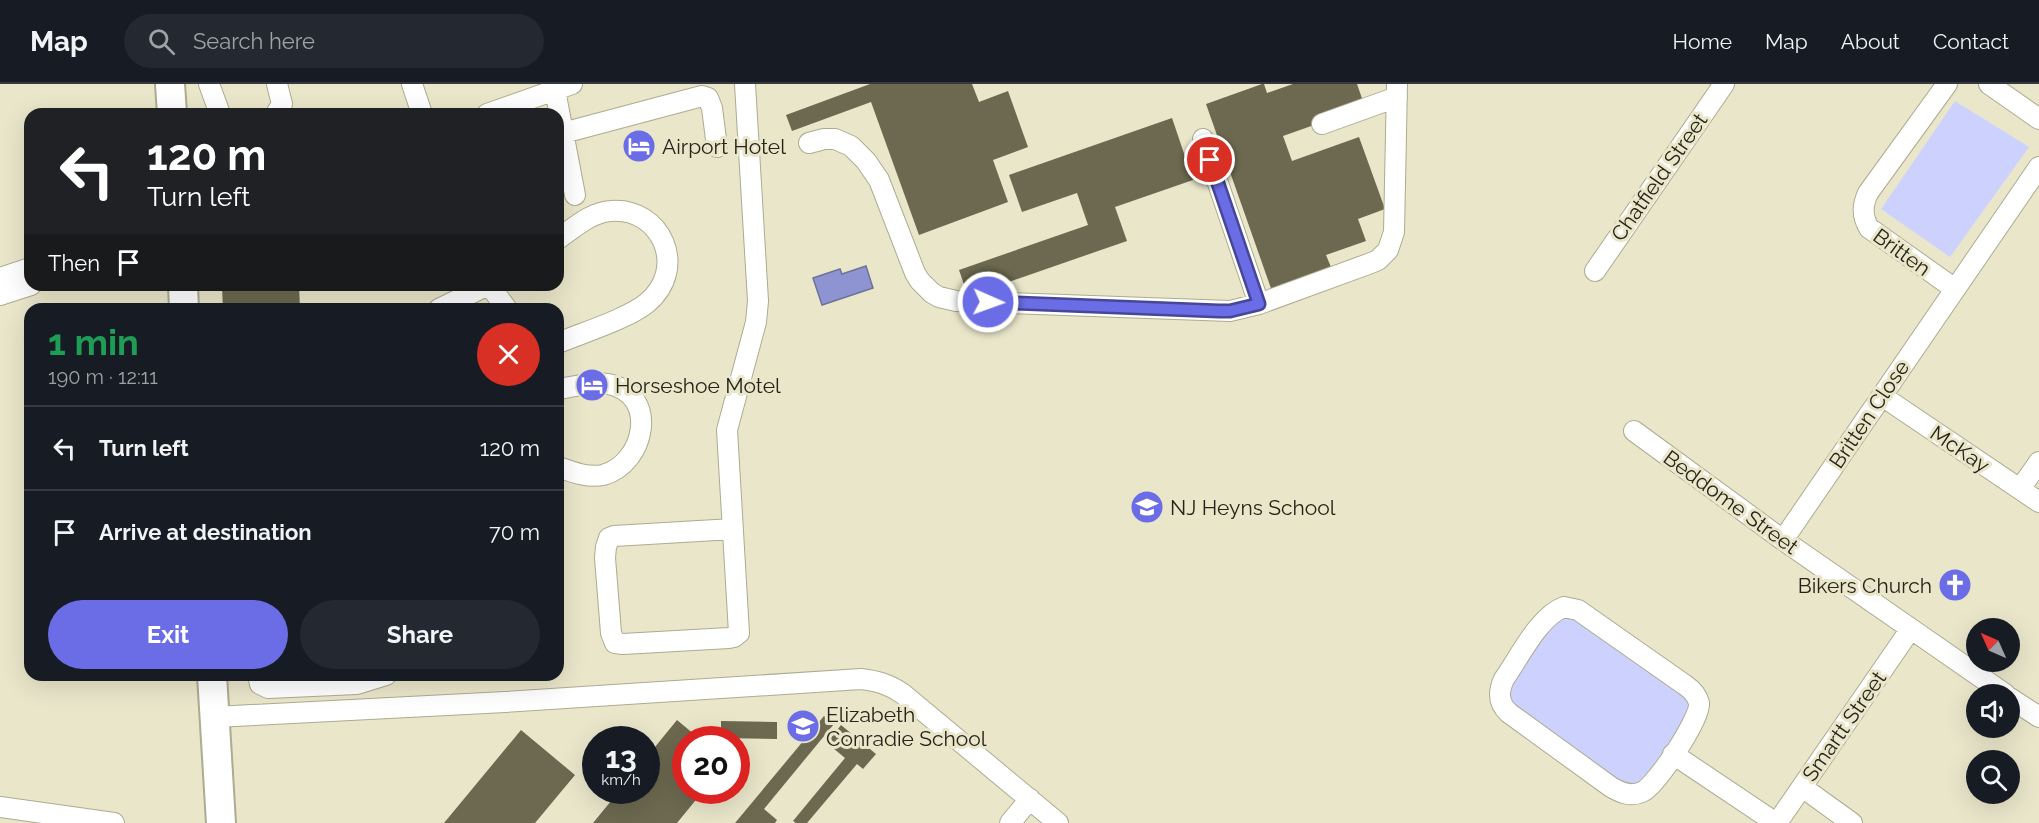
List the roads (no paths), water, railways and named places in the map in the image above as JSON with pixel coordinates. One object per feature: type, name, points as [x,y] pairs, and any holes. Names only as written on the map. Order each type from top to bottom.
[{"type":"highway","points":[[170,84],[172,108]]},
{"type":"highway","points":[[185,84],[187,108]]},
{"type":"highway","points":[[212,681],[221,823]]},
{"type":"street","points":[[209,84],[217,108]]},
{"type":"street","points":[[411,84],[420,108]]},
{"type":"street","points":[[733,529],[609,538],[605,558],[611,633],[615,643],[729,638],[737,636],[739,630],[733,529],[727,430],[756,322],[758,301],[745,84]]},
{"type":"street","name":"Chatfield Street","points":[[1594,271],[1724,84]]},
{"type":"street","name":"Britten","points":[[1947,84],[1868,193],[1863,209],[1865,222],[1869,228],[1955,289]]},
{"type":"street","points":[[1989,84],[2017,91],[2039,119]]},
{"type":"street","points":[[504,108],[564,87],[564,108]]},
{"type":"street","points":[[564,133],[687,91],[710,100],[717,147]]},
{"type":"street","points":[[809,143],[835,139],[850,146],[866,161],[879,180],[915,273],[925,288],[939,297],[956,300],[1230,311],[1259,304],[1371,263],[1378,260],[1388,250],[1392,242],[1396,213],[1397,91],[1322,124]]},
{"type":"street","points":[[564,138],[575,195]]},
{"type":"street","points":[[1203,139],[1259,304]]},
{"type":"street","points":[[1955,289],[2039,167]]},
{"type":"street","points":[[564,234],[598,214],[608,211],[627,212],[642,218],[660,237],[669,263],[660,290],[646,304],[611,322],[564,341]]},
{"type":"street","points":[[0,278],[24,270]]},
{"type":"street","points":[[0,296],[24,287]]},
{"type":"street","name":"Britten Close","points":[[1783,540],[1955,289]]},
{"type":"street","points":[[452,303],[476,291]]},
{"type":"street","points":[[564,388],[602,384],[619,387],[634,398],[642,417],[636,445],[618,468],[601,475],[581,474],[564,469]]},
{"type":"street","name":"McKay","points":[[1882,396],[2039,502]]},
{"type":"street","name":"Beddome Street","points":[[1634,431],[1783,540],[1990,684]]},
{"type":"street","points":[[2020,489],[2039,462]]},
{"type":"street","points":[[1564,607],[1578,610],[1685,685],[1694,694],[1699,705],[1698,711],[1673,754],[1656,780],[1646,790],[1634,795],[1622,793],[1504,708],[1499,692],[1503,679],[1543,622],[1553,612],[1564,607]]},
{"type":"street","name":"Smartt Street","points":[[1776,823],[1910,630]]},
{"type":"street","points":[[215,717],[505,702],[861,679],[893,687],[1058,823]]},
{"type":"street","points":[[259,681],[260,684],[268,688],[357,684],[367,681]]},
{"type":"street","points":[[2020,705],[2039,717]]},
{"type":"street","points":[[1673,754],[1776,823]]},
{"type":"street","points":[[1802,787],[1852,823]]},
{"type":"street","points":[[1010,823],[1030,799]]},
{"type":"street","points":[[0,807],[114,823]]},
{"type":"place","name":"Airport Hotel","points":[[639,146]]},
{"type":"place","name":"Horseshoe Motel","points":[[592,385]]},
{"type":"place","name":"NJ Heyns School","points":[[1147,507]]},
{"type":"place","name":"Bikers Church","points":[[1955,585]]},
{"type":"place","name":"Elizabeth Conradie School","points":[[803,726]]}]
